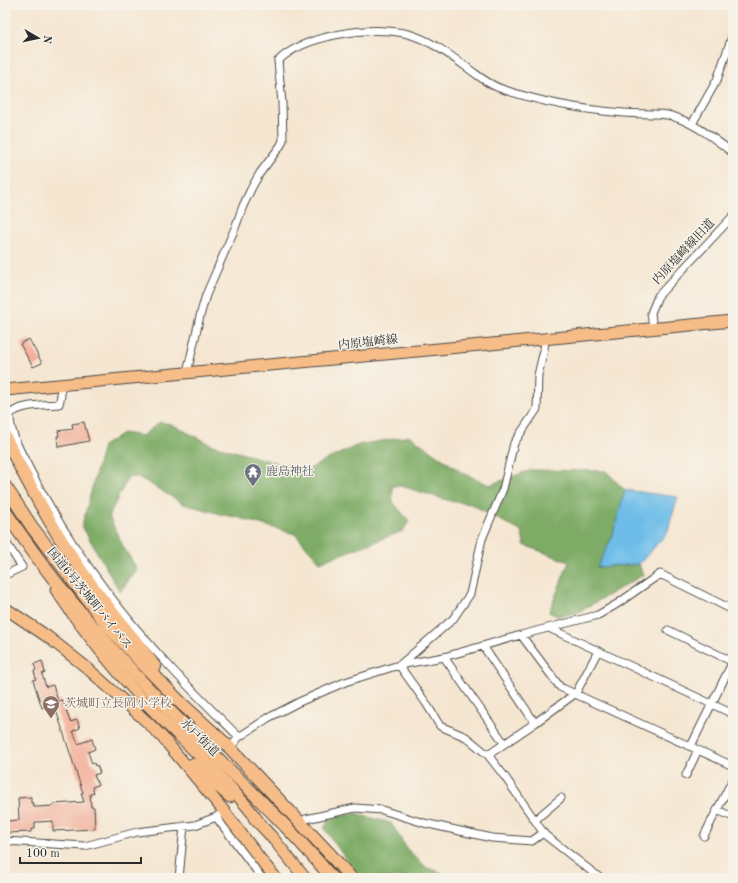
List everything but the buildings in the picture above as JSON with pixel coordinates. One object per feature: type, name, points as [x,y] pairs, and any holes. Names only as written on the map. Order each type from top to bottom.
[{"type":"highway","points":[[5,437],[34,495],[74,560],[182,704]]},
{"type":"highway","name":"国道6号茨城町バイパス","points":[[5,486],[32,526],[107,625],[182,704]]},
{"type":"highway","points":[[5,511],[24,540]]},
{"type":"highway","name":"水戸街道","points":[[24,540],[94,628],[131,670],[167,708],[274,813],[332,878]]},
{"type":"highway","name":"水戸街道","points":[[182,704],[230,748],[300,822],[350,878]]},
{"type":"main road","name":"内原塩崎線","points":[[5,390],[733,321]]},
{"type":"main road","points":[[24,540],[65,603],[110,662],[144,701],[244,802],[305,878]]},
{"type":"main road","points":[[5,608],[48,637],[86,667],[124,700],[163,738],[259,822]]},
{"type":"main road","points":[[163,738],[220,814],[276,878]]},
{"type":"street","points":[[187,373],[206,294],[252,187],[283,140],[282,103],[278,61],[285,53],[300,45],[329,37],[358,32],[390,31],[405,33],[431,44],[492,86],[552,103],[624,113],[659,114],[679,118],[709,135],[733,153]]},
{"type":"street","points":[[692,124],[718,80],[733,34]]},
{"type":"street","name":"内原塩崎線旧道","points":[[652,329],[651,313],[658,296],[733,216]]},
{"type":"street","points":[[399,665],[453,619],[470,594],[482,539],[503,489],[514,443],[537,409],[538,375],[544,350],[545,338]]},
{"type":"street","points":[[60,385],[61,396],[59,404],[23,408],[15,410],[10,414],[11,428],[38,484],[75,548],[122,611],[171,668],[239,737]]},
{"type":"street","points":[[5,541],[22,567],[5,575]]},
{"type":"street","points":[[230,748],[239,737],[268,718],[344,682],[399,665],[444,657],[598,615],[617,604],[660,574],[733,610]]},
{"type":"street","points":[[548,628],[733,714]]},
{"type":"street","points":[[668,630],[733,662],[691,746]]},
{"type":"street","points":[[521,635],[560,687],[733,766]]},
{"type":"street","points":[[483,646],[535,723]]},
{"type":"street","points":[[488,755],[576,693],[598,651]]},
{"type":"street","points":[[444,657],[504,743]]},
{"type":"street","points":[[399,665],[426,703],[440,726],[466,737],[488,755],[505,777],[543,833],[600,878]]},
{"type":"street","points":[[686,775],[698,750]]},
{"type":"street","points":[[704,836],[733,779]]},
{"type":"street","points":[[535,820],[561,798]]},
{"type":"street","points":[[300,822],[306,819],[355,808],[382,810],[424,823],[492,838],[532,841],[543,833]]},
{"type":"street","points":[[717,810],[733,817]]},
{"type":"street","points":[[5,841],[85,846],[137,832],[204,822],[220,814],[262,878]]},
{"type":"street","points":[[179,878],[184,826]]},
{"type":"green space","points":[[160,422],[171,424],[212,445],[306,471],[358,445],[410,436],[461,472],[489,485],[531,470],[606,471],[625,490],[612,538],[597,567],[639,564],[643,575],[577,613],[557,616],[549,612],[569,562],[524,545],[522,532],[471,504],[450,501],[401,486],[392,486],[393,502],[409,521],[403,531],[320,562],[295,534],[184,504],[138,477],[128,477],[109,516],[123,546],[137,569],[120,592],[82,526],[103,446],[123,433],[142,436]]},
{"type":"green space","points":[[354,813],[391,823],[407,849],[427,868],[443,873],[446,878],[363,878],[349,864],[324,828],[329,819]]},
{"type":"water","points":[[625,490],[678,497],[667,533],[639,564],[597,567],[612,538]]},
{"type":"place","name":"鹿島神社","points":[[253,487]]},
{"type":"place","name":"茨城町立長岡小学校","points":[[51,719]]}]
